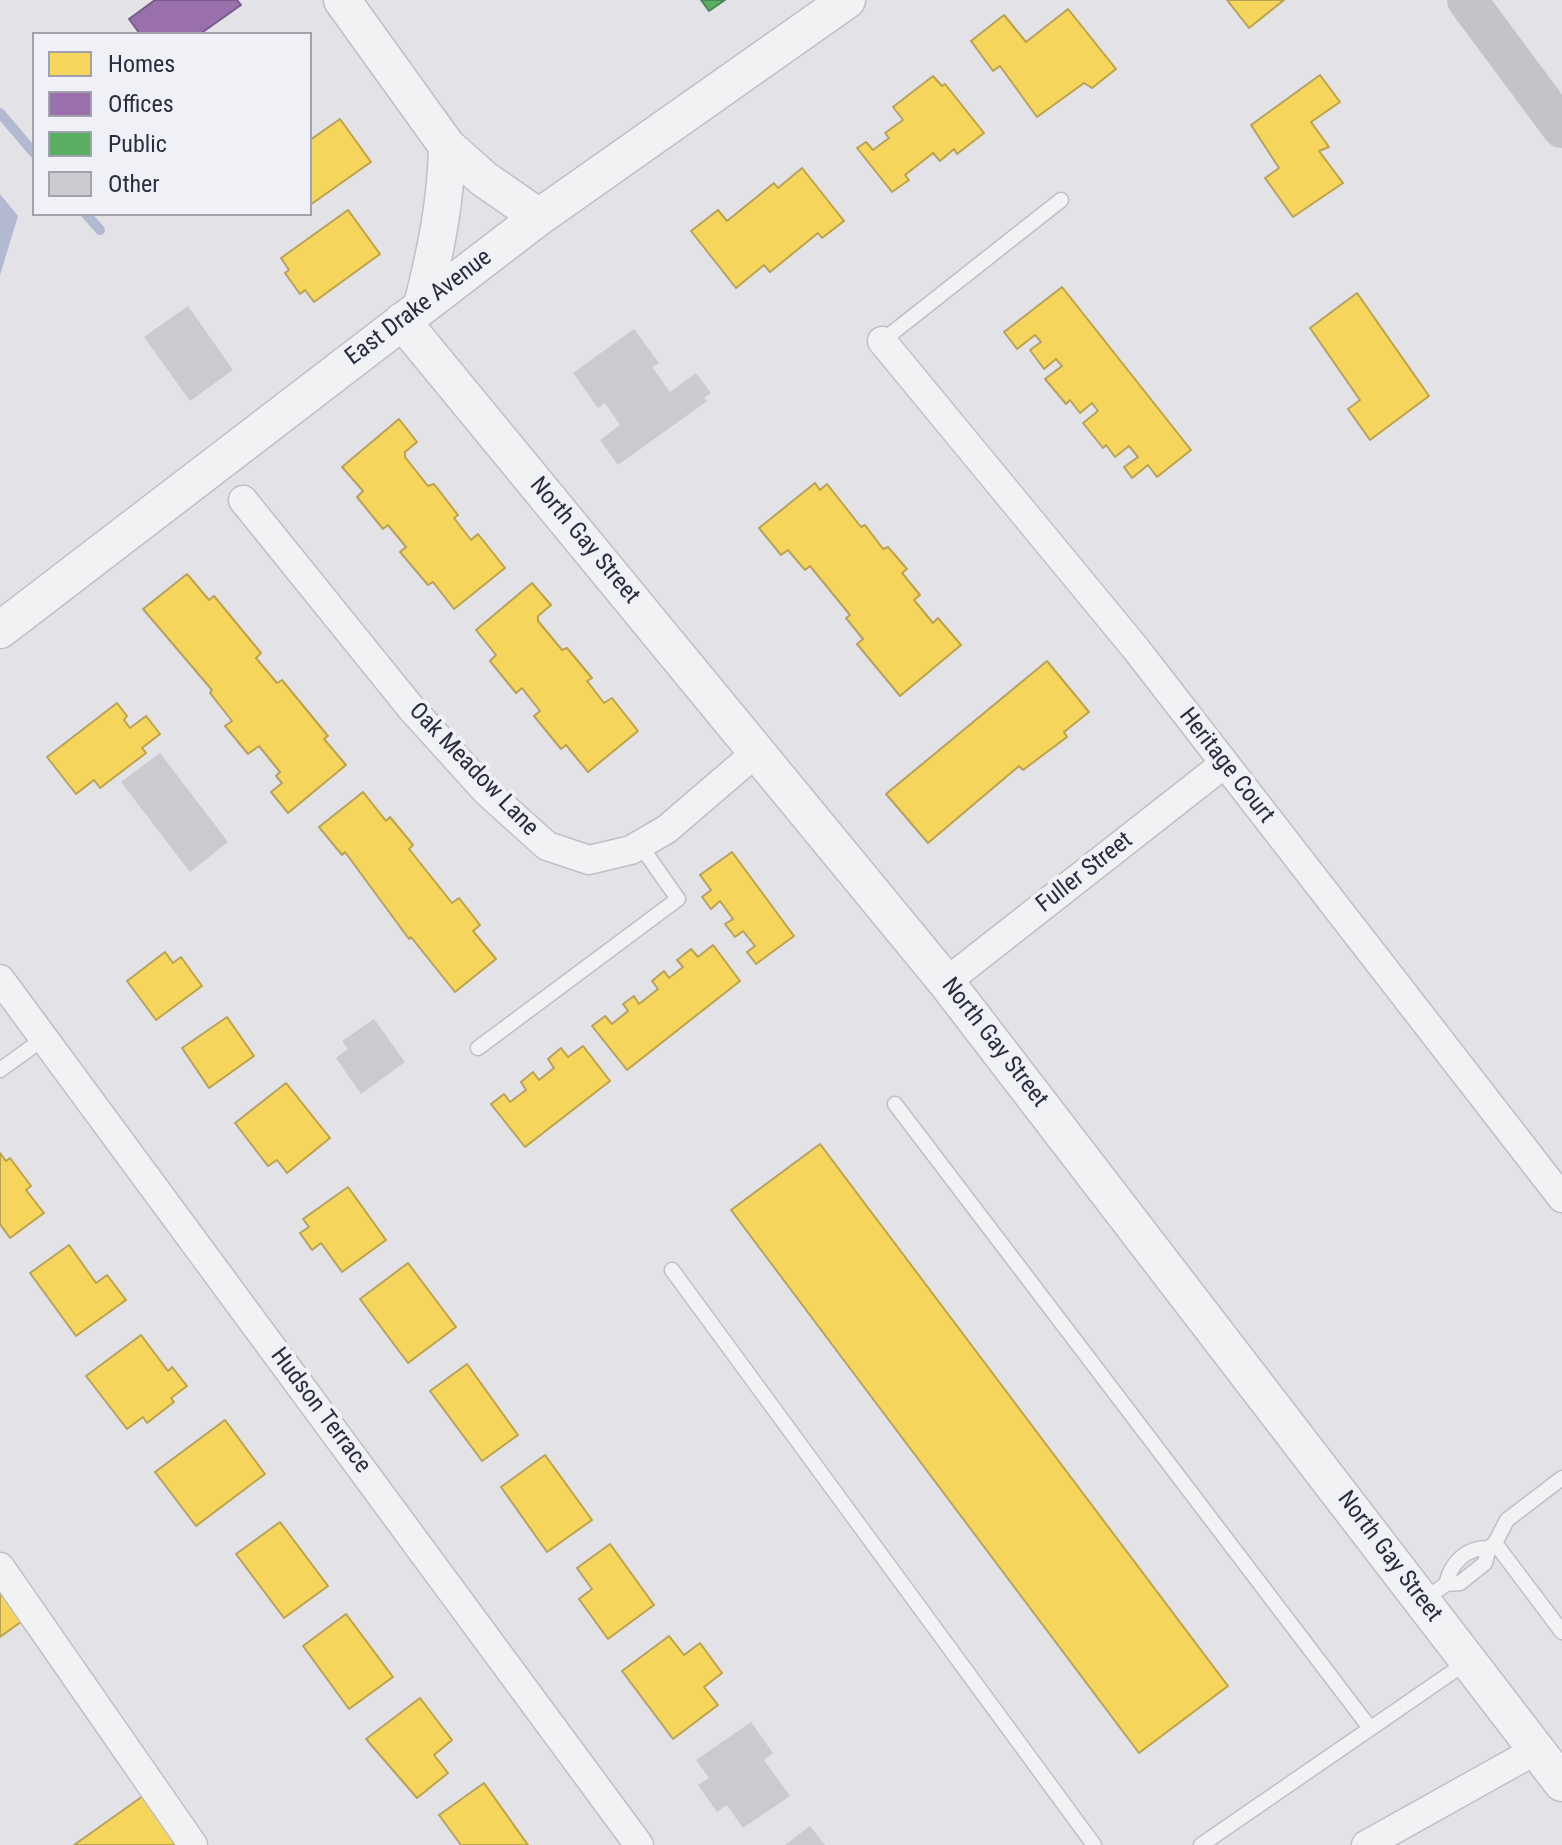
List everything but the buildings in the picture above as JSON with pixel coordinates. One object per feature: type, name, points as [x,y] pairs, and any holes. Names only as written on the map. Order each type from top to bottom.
[{"type":"main road","points":[[1467,0],[1562,128]]},
{"type":"street","points":[[342,0],[447,146],[484,179],[539,217]]},
{"type":"street","name":"East Drake Avenue","points":[[0,629],[539,217],[847,0]]},
{"type":"street","points":[[412,313],[437,247],[446,193],[447,146]]},
{"type":"street","name":"North Gay Street","points":[[412,313],[1435,1592],[1468,1662],[1562,1783]]},
{"type":"street","name":"Heritage Court","points":[[882,341],[1136,649],[1562,1198]]},
{"type":"street","name":"Oak Meadow Lane","points":[[243,500],[411,708],[487,792],[547,846],[589,860],[640,845],[667,829],[759,750]]},
{"type":"street","name":"Fuller Street","points":[[946,982],[1224,764]]},
{"type":"street","name":"Hudson Terrace","points":[[0,979],[639,1845]]},
{"type":"street","points":[[0,1567],[193,1845]]},
{"type":"street","points":[[1366,1845],[1538,1749]]},
{"type":"lane","points":[[882,341],[1061,200]]},
{"type":"lane","points":[[478,1048],[678,899],[640,845]]},
{"type":"lane","points":[[0,1070],[43,1039]]},
{"type":"lane","points":[[895,1104],[1370,1728]]},
{"type":"lane","points":[[672,1270],[1094,1845]]},
{"type":"lane","points":[[1435,1592],[1460,1583],[1485,1563],[1507,1520],[1562,1478]]},
{"type":"lane","points":[[1492,1546],[1562,1632]]},
{"type":"lane","points":[[1201,1845],[1468,1662]]},
{"type":"water","points":[[0,194],[18,216],[0,275]]},
{"type":"waterway","points":[[0,113],[32,151]]},
{"type":"waterway","points":[[88,216],[100,230]]}]
